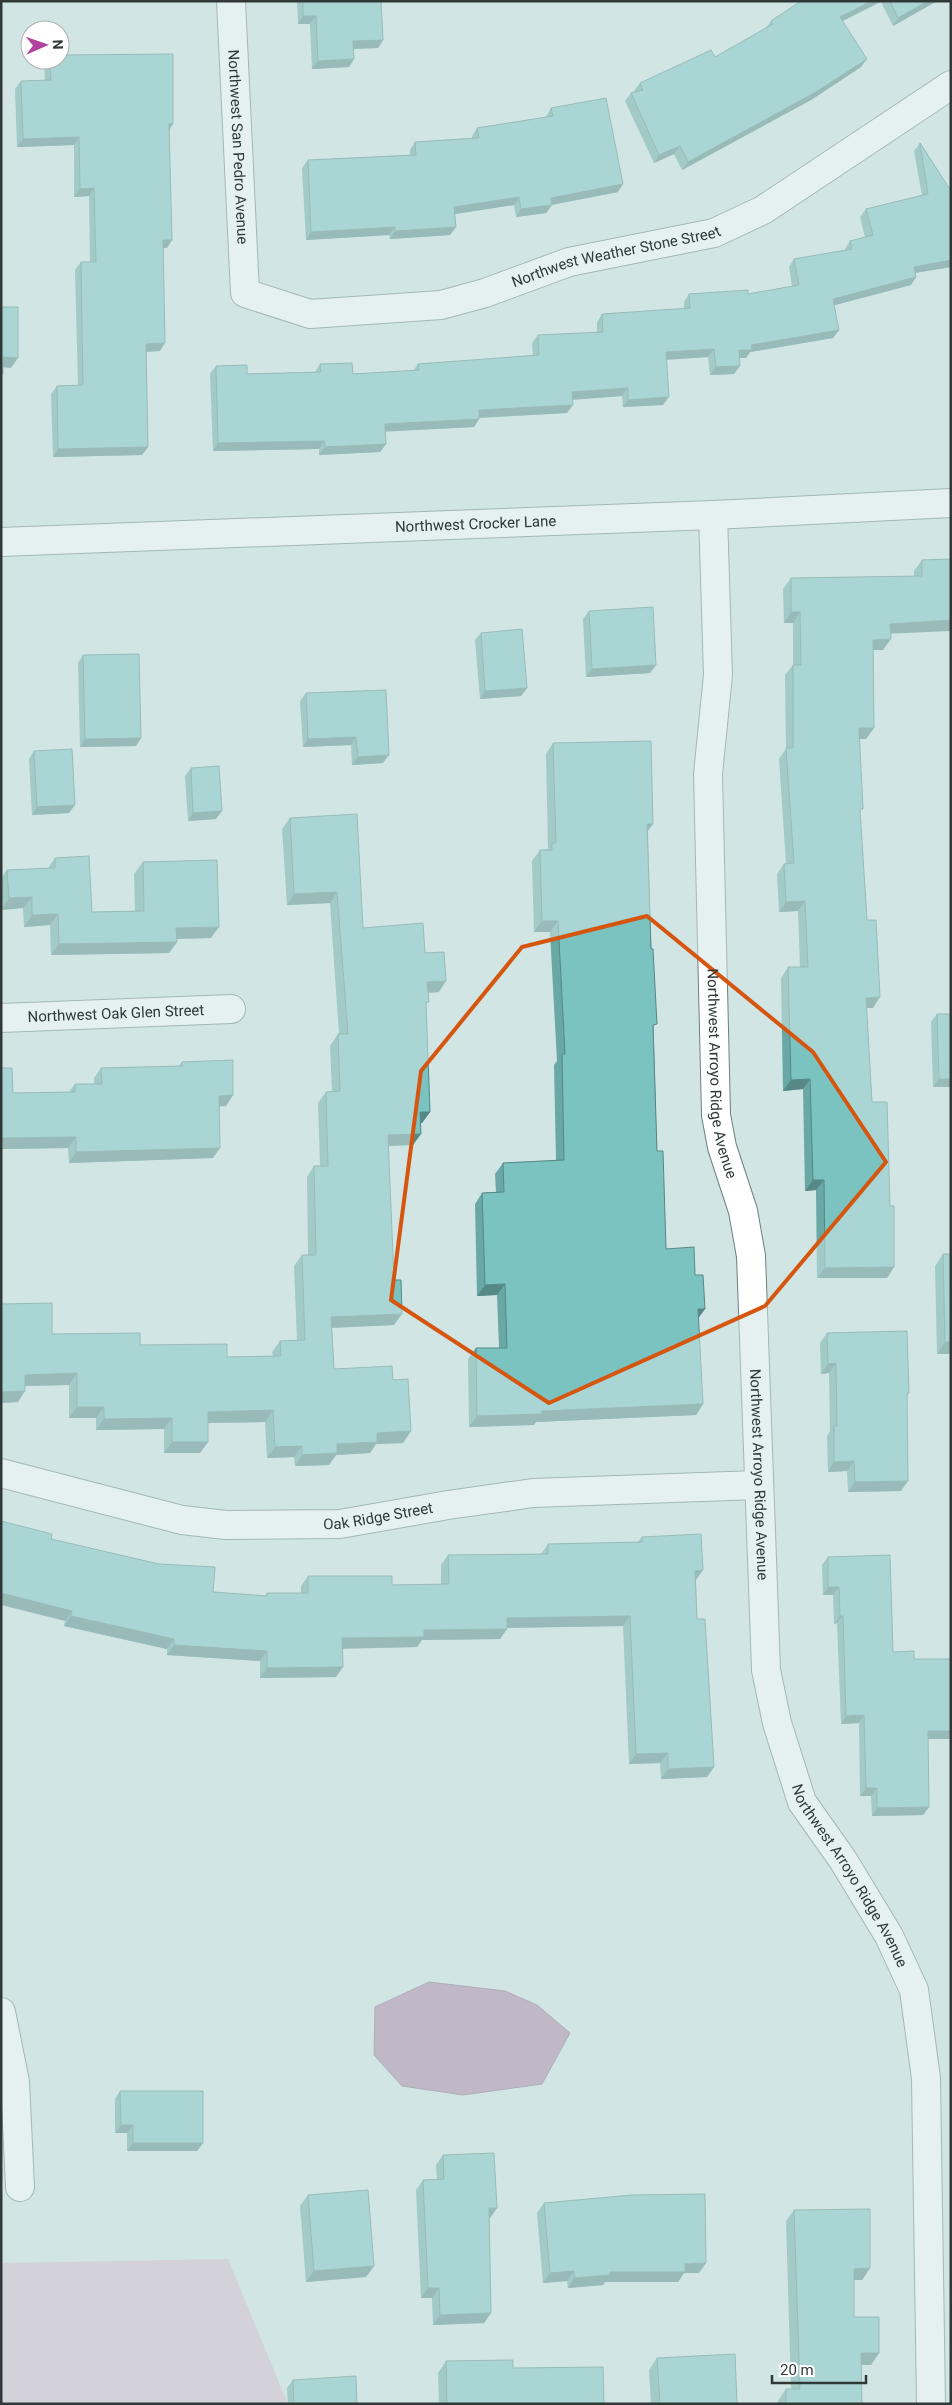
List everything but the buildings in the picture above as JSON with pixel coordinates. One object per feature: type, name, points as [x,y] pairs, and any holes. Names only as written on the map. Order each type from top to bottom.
[{"type":"street","name":"Northwest San Pedro Avenue","points":[[231,1],[245,294]]},
{"type":"street","name":"Northwest Weather Stone Street","points":[[245,294],[310,314],[441,305],[485,293],[569,262],[714,233],[763,210],[951,85]]},
{"type":"street","name":"Northwest Crocker Lane","points":[[1,542],[713,515],[951,503]]},
{"type":"street","name":"Northwest Arroyo Ridge Avenue","points":[[713,515],[718,675],[708,774],[716,1115],[722,1148],[743,1211],[751,1256],[766,1670],[777,1723],[802,1802],[843,1860],[889,1936],[914,1990],[926,2078],[931,2404]]},
{"type":"street","name":"Northwest Oak Glen Street","points":[[1,1018],[231,1009]]},
{"type":"street","name":"Oak Ridge Street","points":[[1,1473],[182,1520],[226,1525],[340,1524],[448,1505],[533,1493],[758,1485]]},
{"type":"street","points":[[1,2012],[15,2082],[20,2187]]},
{"type":"highlighted area","points":[[647,916],[813,1052],[886,1162],[765,1306],[549,1403],[391,1300],[421,1071],[522,947]]},
{"type":"shaded area","points":[[429,1982],[505,1991],[537,2005],[570,2033],[542,2084],[463,2095],[402,2086],[374,2055],[375,2007]]},
{"type":"shaded area","points":[[228,2259],[288,2404],[1,2404],[1,2263]]}]
